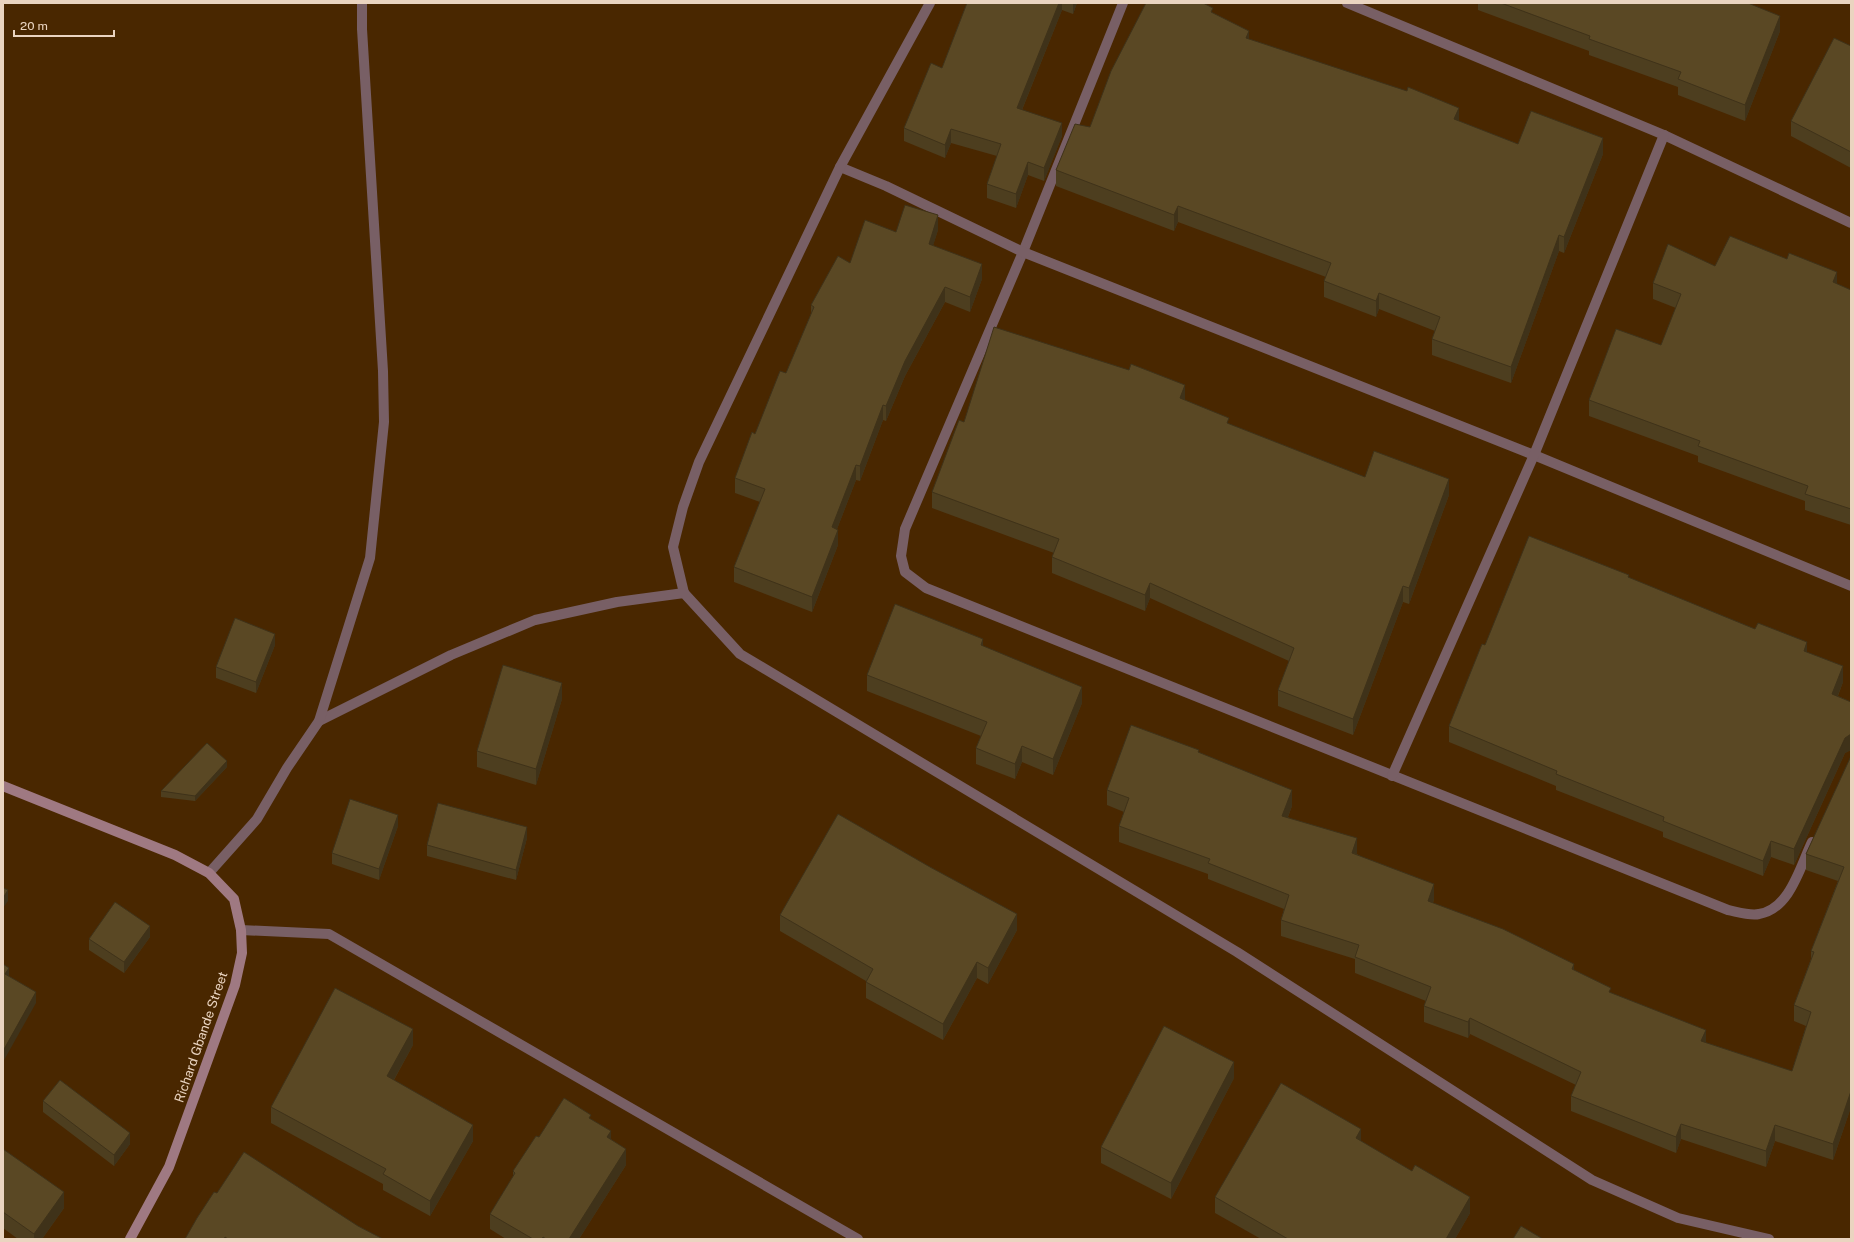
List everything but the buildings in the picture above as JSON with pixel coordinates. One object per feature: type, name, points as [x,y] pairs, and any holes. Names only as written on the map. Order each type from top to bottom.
[{"type":"street","points":[[209,873],[257,819],[287,768],[319,721],[370,558],[384,422],[383,371],[362,29],[362,3]]},
{"type":"street","points":[[930,3],[840,167],[699,462],[683,507],[673,548],[684,593],[740,654],[1237,952],[1592,1180],[1678,1218],[1769,1239]]},
{"type":"street","points":[[1123,3],[1023,252],[905,529],[901,556],[905,572],[926,588],[1728,910],[1758,915],[1773,911],[1788,894],[1818,829]]},
{"type":"street","points":[[1347,3],[1664,135],[1851,223]]},
{"type":"street","points":[[1392,776],[1534,455],[1664,135]]},
{"type":"street","points":[[840,167],[886,186],[1023,252],[1534,455],[1851,586]]},
{"type":"street","points":[[319,721],[452,655],[535,620],[617,602],[684,593]]},
{"type":"street","name":"Richard Gbande Street","points":[[3,786],[161,849],[209,873],[234,899],[241,930],[242,953],[235,985],[169,1167],[130,1239]]},
{"type":"street","points":[[241,930],[330,934],[858,1239]]}]
